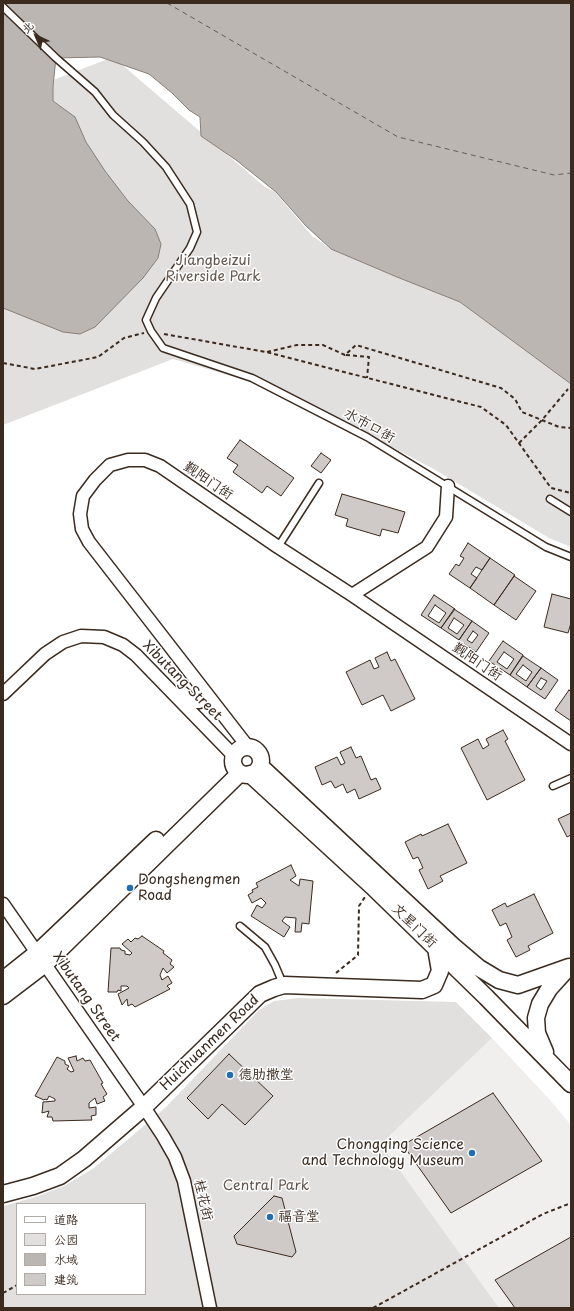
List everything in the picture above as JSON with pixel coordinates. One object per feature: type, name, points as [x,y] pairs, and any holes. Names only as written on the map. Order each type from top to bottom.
[{"type":"street","name":"觐阳门街","points":[[248,747],[89,542],[82,529],[80,514],[83,496],[95,480],[110,465],[128,460],[145,460],[160,466],[571,744]]},
{"type":"street","points":[[352,595],[427,547],[446,517],[448,486]]},
{"type":"street","name":"Xibutang Street","points":[[3,694],[45,654],[63,642],[81,636],[104,637],[123,645],[136,654],[244,767]]},
{"type":"street","points":[[155,673],[177,687],[191,700],[196,702],[199,702],[202,699],[201,687]]},
{"type":"street","points":[[3,996],[41,958],[244,767],[262,762],[260,753],[253,748],[248,747],[240,749],[244,767]]},
{"type":"street","name":"文星门街","points":[[244,767],[372,886],[436,948],[571,1084]]},
{"type":"street","name":"文星门街","points":[[244,767],[479,968],[499,980],[518,985],[570,966]]},
{"type":"street","name":"Xibutang Street","points":[[3,904],[144,1107]]},
{"type":"street","name":"Huichuanmen Road","points":[[3,1194],[33,1186],[60,1176],[84,1159],[144,1107],[260,994],[284,985],[422,990],[434,985],[440,971],[436,948]]},
{"type":"street","points":[[3,980],[41,958]]},
{"type":"street","points":[[550,1062],[537,1032],[536,1018],[540,1004],[549,989],[570,966]]},
{"type":"street","name":"桂花街","points":[[144,1107],[175,1157],[184,1181],[210,1308]]},
{"type":"lane","points":[[4,7],[56,58],[95,92],[113,115],[143,142],[166,167],[190,204],[198,232],[190,248],[156,298],[146,320],[151,331]]},
{"type":"lane","name":"水市口街","points":[[151,331],[162,348],[252,378],[367,437],[546,547],[571,557]]},
{"type":"lane","points":[[278,547],[319,483]]},
{"type":"lane","points":[[550,499],[571,512]]},
{"type":"lane","points":[[553,786],[571,778]]},
{"type":"lane","points":[[240,926],[265,947],[275,964],[284,985]]},
{"type":"path","points":[[3,363],[35,369],[98,357],[124,338],[151,331],[266,352],[481,407],[506,425],[551,488],[571,492]]},
{"type":"path","points":[[266,352],[297,345],[323,345],[345,355],[369,357],[367,378]]},
{"type":"path","points":[[345,355],[356,345],[501,388],[515,399],[522,412],[559,427],[571,428]]},
{"type":"path","points":[[519,443],[542,420],[568,389]]},
{"type":"path","points":[[320,987],[358,955],[359,906],[372,886]]},
{"type":"path","points":[[373,1308],[543,1214],[571,1203]]},
{"type":"path","points":[[3,1293],[16,1286]]},
{"type":"shaded area","points":[[492,1038],[550,1100],[571,1125],[571,1308],[499,1308],[381,1144]]},
{"type":"green space","name":"Jiangbeizui Riverside Park","points":[[113,57],[265,187],[275,192],[313,237],[330,249],[460,302],[571,384],[571,547],[549,538],[432,468],[367,434],[252,382],[173,359],[3,425],[3,280],[35,87]]},
{"type":"green space","name":"Central Park","points":[[299,998],[456,1002],[492,1038],[381,1144],[499,1308],[3,1308],[3,1206],[35,1197],[64,1186],[94,1168],[165,1108],[259,1010],[274,1001]]},
{"type":"water","points":[[5,3],[571,3],[571,384],[460,302],[331,249],[306,226],[276,192],[236,160],[201,136],[200,117],[189,110],[172,93],[149,74],[100,57],[56,58],[53,101],[75,117],[86,142],[105,171],[128,201],[155,229],[161,244],[158,258],[143,278],[95,327],[80,334],[63,332],[3,308],[3,9]]},
{"type":"building","points":[[240,440],[294,478],[281,496],[267,486],[262,493],[233,472],[238,465],[227,458]]},
{"type":"building","points":[[321,453],[331,460],[321,473],[311,466]]},
{"type":"building","points":[[342,494],[405,512],[398,533],[382,529],[380,536],[346,526],[348,519],[335,515]]},
{"type":"building","points":[[468,543],[490,558],[482,570],[476,567],[471,574],[477,578],[470,588],[449,574],[456,564],[459,566],[464,558],[460,556]]},
{"type":"building","points":[[490,558],[515,575],[494,605],[470,588]]},
{"type":"building","points":[[514,576],[536,591],[516,620],[494,605]]},
{"type":"building","points":[[552,594],[571,599],[571,623],[568,633],[544,627]]},
{"type":"building","points":[[434,595],[455,609],[441,628],[421,615]],"holes":[[[435,605],[446,613],[439,623],[428,616]]]},
{"type":"building","points":[[454,609],[472,621],[459,640],[441,628]],"holes":[[[454,618],[464,625],[457,634],[448,628]]]},
{"type":"building","points":[[472,621],[489,633],[476,652],[459,640]],"holes":[[[473,631],[478,635],[472,643],[467,640]]]},
{"type":"building","points":[[503,641],[523,655],[510,675],[489,661]],"holes":[[[504,652],[514,659],[507,669],[497,662]]]},
{"type":"building","points":[[387,652],[391,661],[395,659],[415,699],[391,711],[383,695],[362,705],[346,672],[370,660],[374,669],[379,667],[375,658]]},
{"type":"building","points":[[523,656],[541,668],[527,687],[510,675]],"holes":[[[523,665],[532,672],[526,681],[516,674]]]},
{"type":"building","points":[[541,668],[558,680],[545,699],[527,687]],"holes":[[[541,678],[547,681],[541,690],[536,686]]]},
{"type":"building","points":[[569,690],[571,692],[571,721],[555,710]]},
{"type":"building","points":[[503,730],[508,739],[505,741],[525,780],[487,800],[461,748],[478,739],[483,749],[489,745],[486,739]]},
{"type":"building","points":[[351,747],[356,758],[361,756],[371,780],[376,778],[381,789],[359,799],[355,789],[347,793],[343,784],[335,788],[331,781],[322,785],[315,767],[337,757],[341,765],[345,763],[340,752]]},
{"type":"building","points":[[571,813],[571,835],[567,837],[558,819]]},
{"type":"building","points":[[448,824],[467,863],[440,876],[443,881],[428,889],[419,870],[423,868],[418,857],[413,859],[405,842],[421,834],[422,836]]},
{"type":"building","points":[[291,865],[296,876],[290,880],[299,886],[300,879],[313,881],[309,924],[302,923],[301,932],[295,932],[296,918],[285,917],[282,921],[290,927],[284,937],[251,916],[257,905],[262,908],[266,903],[261,898],[252,903],[248,895],[253,892],[252,890],[258,887],[256,883]]},
{"type":"building","points":[[534,894],[553,933],[528,946],[530,950],[516,957],[507,940],[512,937],[506,923],[500,926],[492,910],[505,903],[507,907]]},
{"type":"building","points":[[142,936],[164,951],[163,953],[172,960],[170,964],[174,967],[167,973],[163,968],[160,975],[162,980],[168,976],[172,983],[167,986],[170,989],[135,1007],[132,1004],[128,1006],[127,999],[122,1005],[118,994],[129,988],[127,986],[121,986],[121,991],[118,990],[117,992],[108,992],[111,948],[120,948],[121,950],[125,951],[125,954],[130,955],[132,953],[122,944],[128,939],[131,942],[135,938],[138,939]]},
{"type":"building","name":"德肋撒堂","points":[[229,1054],[273,1096],[245,1125],[222,1104],[208,1119],[187,1098]]},
{"type":"building","points":[[76,1056],[77,1061],[83,1058],[85,1061],[90,1060],[103,1083],[101,1084],[107,1094],[103,1097],[105,1101],[97,1104],[95,1098],[89,1103],[89,1108],[96,1107],[96,1115],[91,1116],[92,1120],[53,1121],[52,1117],[47,1117],[49,1111],[42,1113],[43,1102],[55,1101],[55,1099],[49,1096],[47,1100],[44,1100],[35,1096],[57,1057],[65,1061],[65,1064],[69,1066],[67,1069],[71,1072],[74,1071],[68,1058]]},
{"type":"building","name":"Chongqing Science and Technology Museum","points":[[493,1093],[542,1161],[451,1213],[403,1145]]},
{"type":"building","name":"福音堂","points":[[274,1196],[282,1198],[296,1252],[292,1257],[237,1244],[234,1236]]},
{"type":"building","points":[[571,1237],[571,1308],[515,1308],[495,1280]]},
{"type":"ferry route","points":[[167,3],[398,137],[554,175],[571,173]]},
{"type":"place","name":"Dongshengmen Road","points":[[130,888]]},
{"type":"place","name":"德肋撒堂","points":[[230,1075]]},
{"type":"place","name":"Chongqing Science and Technology Museum","points":[[472,1153]]},
{"type":"place","name":"福音堂","points":[[270,1217]]}]
